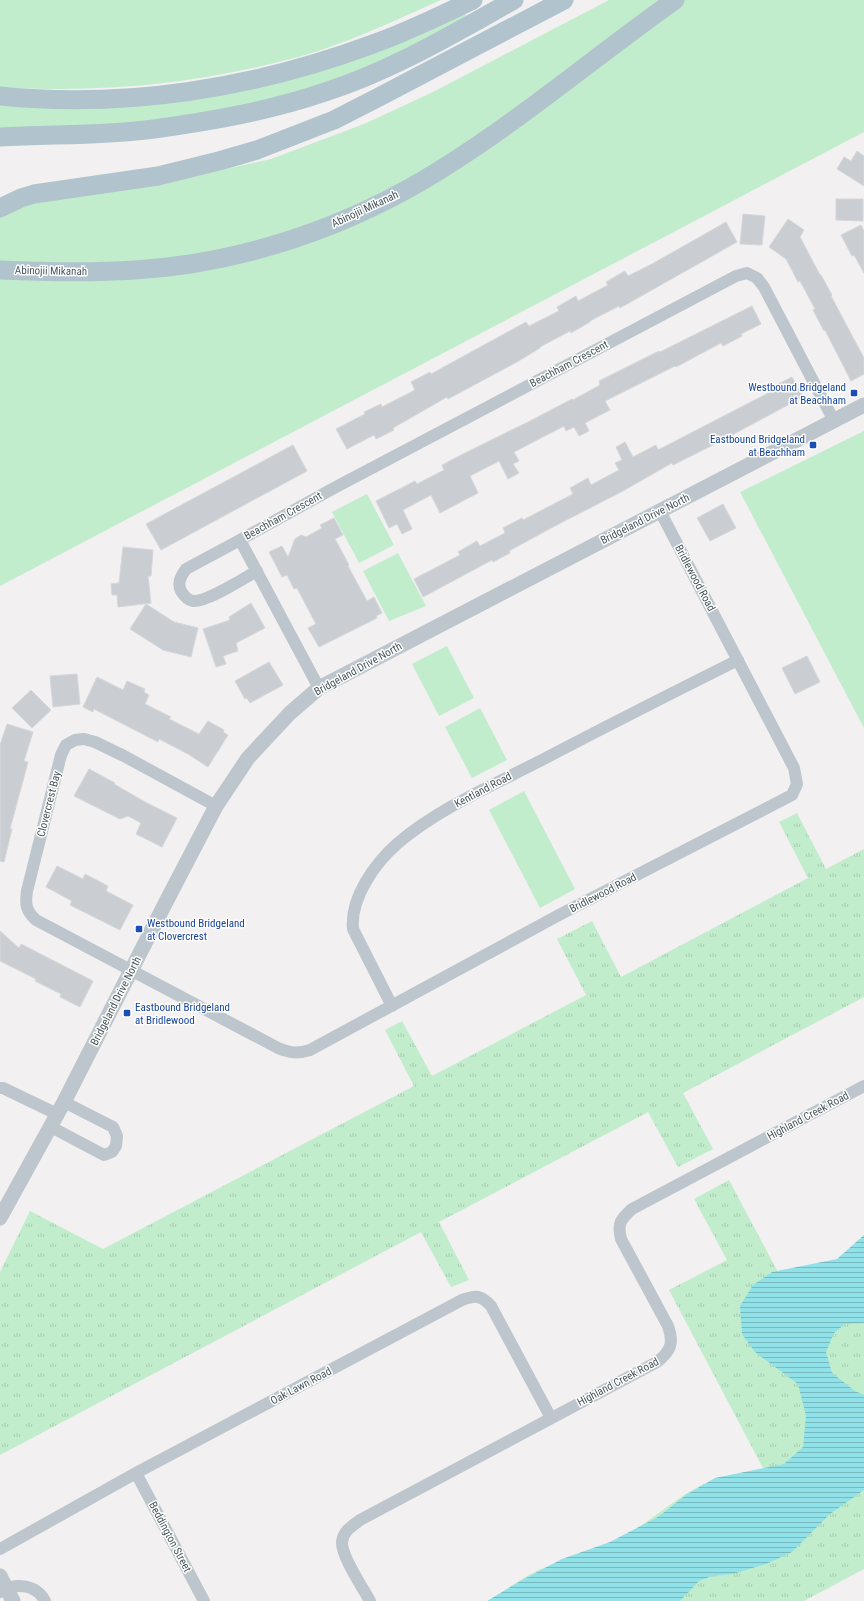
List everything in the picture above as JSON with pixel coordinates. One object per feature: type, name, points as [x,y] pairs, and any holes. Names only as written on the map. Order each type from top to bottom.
[{"type":"main road","points":[[0,96],[42,99],[112,98],[183,92],[240,82],[306,67],[374,44],[473,0]]},
{"type":"main road","points":[[0,138],[100,134],[153,129],[248,113],[283,105],[326,92],[386,67],[433,44],[514,0]]},
{"type":"main road","points":[[0,208],[21,198],[34,194],[158,176],[219,161],[278,142],[334,120],[564,0]]},
{"type":"main road","name":"Abinojii Mikanah","points":[[0,270],[102,272],[130,271],[206,262],[279,244],[343,220],[412,187],[464,155],[674,0]]},
{"type":"street","name":"Beachham Crescent","points":[[257,571],[203,600],[191,601],[184,596],[179,586],[180,577],[186,569],[334,488],[729,280],[747,273],[757,278],[764,287],[834,421]]},
{"type":"street","name":"Bridgeland Drive North","points":[[0,1218],[58,1114],[216,806],[253,752],[290,713],[319,688],[864,405]]},
{"type":"street","name":"Bridlewood Road","points":[[132,970],[278,1048],[293,1054],[302,1053],[559,915],[792,795],[797,784],[794,768],[660,511]]},
{"type":"street","name":"Beachham Crescent","points":[[240,540],[319,688]]},
{"type":"street","name":"Kentland Road","points":[[392,1006],[353,929],[352,920],[362,891],[370,876],[397,844],[434,816],[484,789],[738,660]]},
{"type":"street","name":"Clovercrest Bay","points":[[132,970],[36,920],[26,908],[25,901],[27,891],[62,755],[66,745],[74,740],[84,739],[95,742],[216,806]]},
{"type":"street","points":[[1,1086],[58,1114]]},
{"type":"street","name":"Highland Creek Road","points":[[370,1601],[344,1554],[342,1541],[348,1529],[360,1520],[666,1356],[672,1337],[668,1326],[621,1239],[619,1230],[622,1218],[632,1209],[864,1086]]},
{"type":"street","name":"Oak Lawn Road","points":[[0,1549],[136,1473],[472,1296],[483,1298],[491,1306],[551,1418]]},
{"type":"street","name":"Beddington Street","points":[[136,1473],[204,1601]]},
{"type":"street","points":[[5,1589],[17,1586],[33,1588],[46,1601]]},
{"type":"green space","points":[[0,0],[441,0],[334,46],[262,66],[230,73],[197,79],[132,86],[33,89],[0,87]]},
{"type":"green space","points":[[609,0],[864,0],[864,132],[0,586],[0,213],[14,205],[139,188],[271,159],[364,124],[433,92]]},
{"type":"green space","points":[[466,14],[466,17],[364,70],[255,106],[99,126],[0,128],[0,104],[173,102]]},
{"type":"green space","points":[[864,431],[864,728],[740,492]]},
{"type":"green space","points":[[367,494],[394,545],[359,563],[332,512]]},
{"type":"green space","points":[[398,553],[426,606],[389,621],[363,571]]},
{"type":"green space","points":[[447,646],[474,698],[439,716],[412,664]]},
{"type":"green space","points":[[480,708],[507,760],[472,778],[445,727]]},
{"type":"green space","points":[[524,791],[575,889],[540,908],[489,810]]},
{"type":"green space","points":[[797,813],[826,869],[864,849],[864,997],[683,1093],[713,1149],[678,1167],[648,1112],[439,1222],[469,1280],[451,1287],[421,1232],[0,1455],[0,1272],[30,1211],[103,1249],[414,1086],[385,1030],[402,1021],[432,1076],[586,995],[557,939],[592,921],[621,977],[808,878],[779,822]]},
{"type":"green space","points":[[729,1180],[780,1276],[833,1262],[847,1253],[864,1236],[864,1569],[804,1601],[491,1601],[518,1581],[541,1569],[621,1538],[641,1526],[680,1498],[708,1482],[731,1475],[764,1470],[669,1290],[727,1260],[694,1199]]},
{"type":"water","points":[[864,1235],[864,1323],[845,1324],[834,1333],[826,1352],[832,1373],[855,1391],[864,1395],[864,1490],[830,1514],[792,1552],[766,1564],[733,1574],[712,1576],[699,1581],[680,1601],[487,1601],[562,1559],[610,1542],[658,1517],[686,1495],[715,1478],[784,1464],[803,1447],[806,1416],[798,1384],[755,1352],[742,1334],[740,1306],[753,1285],[772,1272],[837,1259]]},
{"type":"building","points":[[857,151],[864,156],[864,186],[837,169],[844,157],[851,161]]},
{"type":"building","points":[[836,199],[863,199],[863,221],[836,220]]},
{"type":"building","points":[[743,214],[765,216],[762,245],[740,244]]},
{"type":"building","points":[[788,219],[804,230],[800,237],[864,358],[864,374],[851,381],[813,310],[815,309],[800,281],[798,282],[786,259],[769,247]]},
{"type":"building","points":[[726,222],[737,242],[620,308],[619,306],[571,333],[570,331],[540,347],[517,362],[448,399],[447,397],[393,428],[394,430],[376,439],[374,435],[347,449],[336,429],[365,414],[364,412],[381,404],[382,407],[415,390],[411,382],[430,372],[431,374],[526,322],[529,326],[559,311],[557,307],[576,296],[578,301],[608,285],[606,282],[625,271],[628,276],[652,264]]},
{"type":"building","points":[[861,225],[864,231],[864,273],[854,255],[852,256],[841,235]]},
{"type":"building","points":[[752,306],[761,324],[741,334],[742,336],[723,346],[721,343],[676,367],[675,366],[605,401],[610,410],[585,423],[589,431],[579,436],[574,427],[566,431],[564,426],[514,452],[519,461],[513,464],[519,473],[508,479],[499,461],[470,476],[478,493],[440,513],[431,495],[403,510],[412,529],[402,534],[397,524],[389,528],[376,501],[415,481],[417,484],[444,470],[442,465],[572,399],[573,400],[600,385],[599,381]]},
{"type":"building","points":[[792,377],[803,397],[717,443],[673,465],[672,463],[621,492],[509,551],[510,553],[493,562],[492,560],[423,597],[414,579],[460,555],[458,552],[477,541],[480,546],[505,533],[503,528],[522,518],[523,520],[573,494],[570,488],[588,478],[591,485],[619,470],[615,463],[622,460],[616,447],[625,442],[633,457],[656,445],[658,450],[774,390],[772,387]]},
{"type":"building","points":[[293,445],[307,471],[161,550],[146,524]]},
{"type":"building","points":[[723,504],[736,528],[710,541],[697,518]]},
{"type":"building","points":[[334,518],[343,535],[335,539],[349,565],[348,566],[367,601],[374,597],[382,613],[376,616],[377,618],[319,647],[308,628],[316,624],[297,588],[294,589],[287,575],[282,577],[269,552],[282,546],[288,557],[295,539],[301,535],[306,537],[322,528],[320,525]]},
{"type":"building","points":[[123,547],[153,550],[151,576],[148,576],[151,603],[118,607],[117,595],[112,595],[111,584],[119,583]]},
{"type":"building","points":[[251,603],[265,628],[236,643],[238,651],[223,656],[226,664],[216,667],[203,629],[230,620],[229,617]]},
{"type":"building","points":[[146,604],[174,622],[198,628],[191,657],[163,650],[130,629]]},
{"type":"building","points":[[807,656],[820,682],[795,694],[782,668]]},
{"type":"building","points":[[269,662],[283,685],[250,703],[247,698],[245,699],[235,681]]},
{"type":"building","points":[[77,674],[80,704],[53,707],[50,676]]},
{"type":"building","points":[[97,677],[123,690],[127,681],[145,689],[144,692],[149,695],[145,704],[171,717],[169,719],[199,734],[208,721],[224,730],[223,732],[228,735],[208,767],[188,754],[159,739],[158,742],[94,709],[93,712],[83,707]]},
{"type":"building","points":[[31,690],[51,710],[32,728],[12,708]]},
{"type":"building","points":[[7,724],[33,732],[24,761],[28,762],[10,829],[12,829],[4,862],[0,861],[0,745]]},
{"type":"building","points":[[89,769],[145,802],[177,818],[162,847],[136,834],[141,823],[128,816],[120,819],[74,796]]},
{"type":"building","points":[[57,866],[83,879],[85,874],[108,886],[106,891],[133,905],[120,930],[70,905],[72,901],[46,887]]},
{"type":"building","points":[[0,931],[19,948],[21,944],[93,981],[80,1007],[60,997],[61,994],[35,981],[36,979],[0,961]]},
{"type":"place","name":"Westbound Bridgeland at Beachham","points":[[854,393]]},
{"type":"place","name":"Eastbound Bridgeland at Beachham","points":[[813,445]]},
{"type":"place","name":"Westbound Bridgeland at Clovercrest","points":[[139,929]]},
{"type":"place","name":"Eastbound Bridgeland at Bridlewood","points":[[127,1013]]}]
